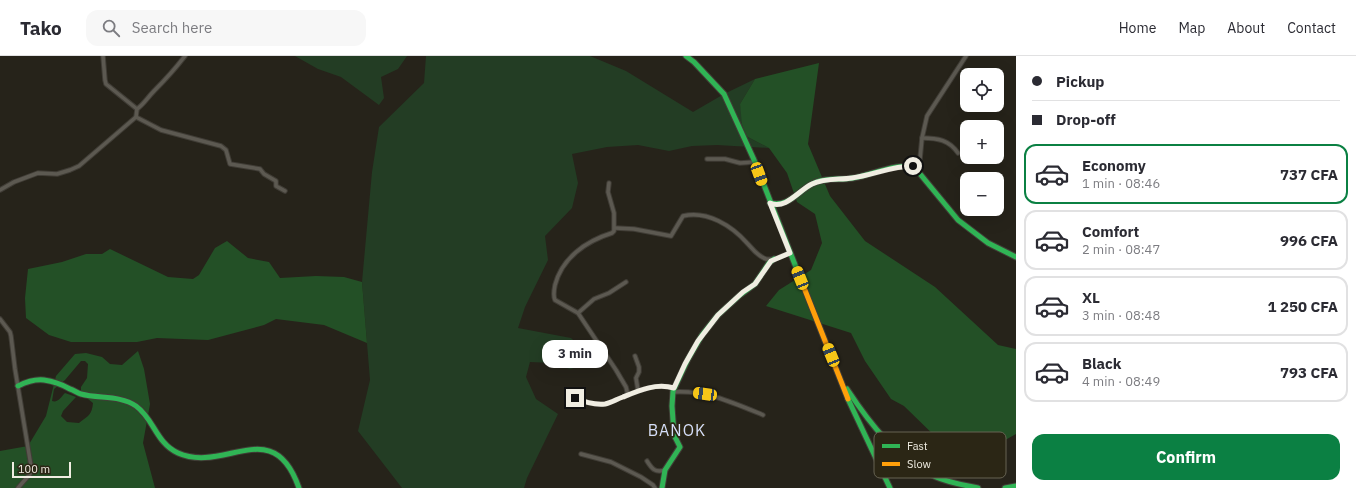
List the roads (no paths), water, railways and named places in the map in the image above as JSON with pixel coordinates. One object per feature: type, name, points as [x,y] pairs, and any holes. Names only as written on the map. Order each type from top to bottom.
[{"type":"main road","points":[[686,56],[694,62],[724,94],[755,162],[849,401],[874,454]]},
{"type":"main road","points":[[770,203],[775,205],[785,203],[813,184],[830,179],[852,178],[913,166],[958,220],[988,243],[1016,257]]},
{"type":"main road","points":[[662,488],[665,470],[680,447],[674,435],[672,406],[674,390],[685,364],[703,334],[722,310],[755,284],[769,263],[774,259]]},
{"type":"main road","points":[[18,386],[28,381],[44,380],[69,388],[80,394],[125,400],[142,411],[164,444],[187,457],[196,458],[258,449],[275,452],[291,468],[299,488]]},
{"type":"main road","points":[[842,381],[863,414],[879,432]]},
{"type":"main road","points":[[885,478],[890,488]]},
{"type":"main road","points":[[938,478],[968,487],[978,488]]},
{"type":"main road","points":[[1005,488],[1016,486]]},
{"type":"street","points":[[103,56],[106,84],[137,109]]},
{"type":"street","points":[[0,190],[14,182],[38,173],[57,174],[79,166],[136,117],[137,109],[144,104],[153,92],[165,82],[185,56]]},
{"type":"street","points":[[913,166],[920,159],[922,138],[929,113],[966,56]]},
{"type":"street","points":[[136,117],[162,130],[221,146],[226,150],[230,164],[260,170],[276,181],[276,186],[278,188],[285,191]]},
{"type":"street","points":[[922,138],[940,139],[954,148],[958,153]]},
{"type":"street","points":[[707,159],[725,158],[740,163],[755,162]]},
{"type":"street","points":[[609,182],[608,192],[614,213],[615,228],[612,233],[591,240],[567,261],[558,275],[554,290],[554,299],[578,313],[619,375],[626,387],[628,395]]},
{"type":"street","points":[[615,228],[634,229],[671,236],[678,222],[683,216],[688,214],[717,220],[726,225],[746,242],[757,255],[767,259],[774,259],[790,253]]},
{"type":"street","points":[[578,313],[594,299],[609,293],[626,282]]},
{"type":"street","points":[[0,319],[10,332],[11,336],[31,466],[30,474],[18,488]]},
{"type":"street","points":[[635,356],[639,367],[639,372],[636,378],[638,390]]},
{"type":"street","points":[[575,398],[594,404],[606,404],[638,390],[657,386],[721,398],[764,415]]},
{"type":"street","points":[[581,454],[611,462],[641,477],[655,488]]},
{"type":"street","points":[[647,461],[652,469],[656,471],[665,470]]},
{"type":"district","name":"BANOK","points":[[677,430]]}]
